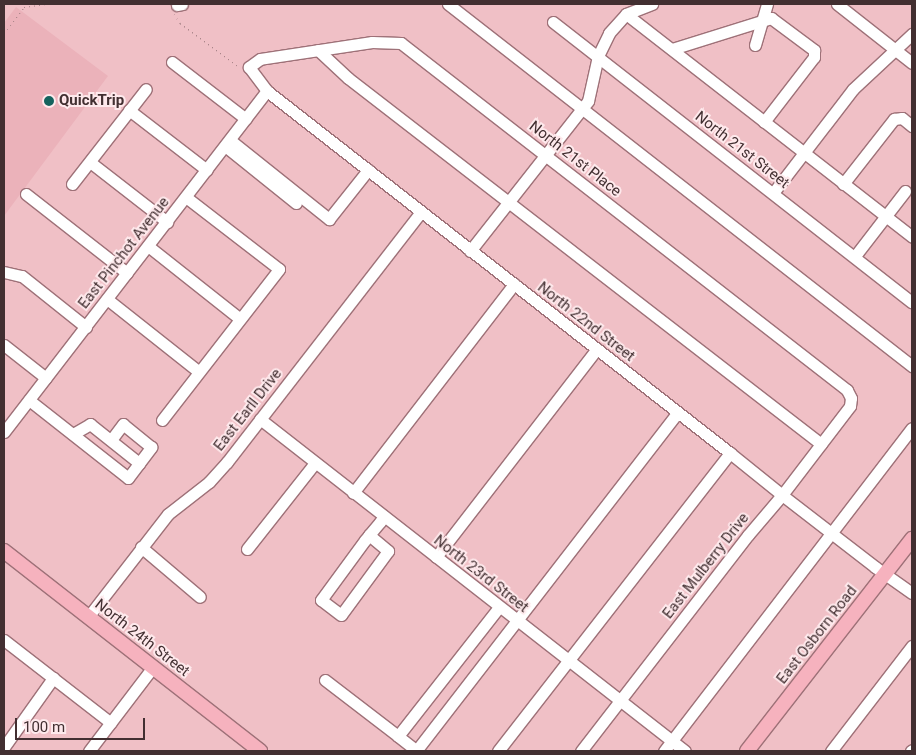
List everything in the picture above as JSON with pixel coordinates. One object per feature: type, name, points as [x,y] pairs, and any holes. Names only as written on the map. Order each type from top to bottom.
[{"type":"main road","name":"East Osborn Road","points":[[746,751],[912,539]]},
{"type":"main road","name":"North 24th Street","points":[[4,551],[256,750]]},
{"type":"street","points":[[448,4],[912,366]]},
{"type":"street","points":[[470,251],[583,108],[592,91],[598,56],[609,33],[626,14],[652,4]]},
{"type":"street","points":[[755,45],[767,4]]},
{"type":"street","points":[[837,4],[912,63]]},
{"type":"street","points":[[626,14],[912,237]]},
{"type":"street","points":[[672,49],[763,19],[776,21],[814,50],[814,57],[764,122]]},
{"type":"street","name":"North 21st Street","points":[[553,22],[912,302]]},
{"type":"street","points":[[773,192],[853,89],[912,34]]},
{"type":"street","name":"North 21st Place","points":[[249,67],[260,59],[390,40],[401,43],[840,384],[851,398]]},
{"type":"street","points":[[318,50],[348,78],[821,444]]},
{"type":"street","points":[[172,62],[246,119]]},
{"type":"street","name":"North 22nd Street","points":[[249,67],[266,91],[832,534],[912,593]]},
{"type":"street","points":[[72,184],[146,89]]},
{"type":"street","name":"East Pinchot Avenue","points":[[4,432],[266,91]]},
{"type":"street","points":[[129,110],[207,170]]},
{"type":"street","points":[[843,184],[894,119],[902,118],[912,126]]},
{"type":"street","points":[[227,143],[329,219],[368,170]]},
{"type":"street","points":[[227,143],[326,226]]},
{"type":"street","points":[[90,162],[167,222]]},
{"type":"street","points":[[854,256],[905,191]]},
{"type":"street","points":[[26,194],[127,273]]},
{"type":"street","points":[[162,420],[279,269],[186,197]]},
{"type":"street","name":"East Earll Drive","points":[[88,617],[168,514],[216,475],[421,212]]},
{"type":"street","points":[[148,246],[240,319]]},
{"type":"street","points":[[4,272],[22,276],[86,327]]},
{"type":"street","points":[[353,493],[514,284]]},
{"type":"street","points":[[107,299],[200,372]]},
{"type":"street","points":[[4,345],[46,378]]},
{"type":"street","points":[[436,557],[596,349]]},
{"type":"street","name":"East Mulberry Drive","points":[[581,751],[748,535],[782,495],[850,406],[851,398]]},
{"type":"street","points":[[28,400],[128,478],[151,447],[123,424],[111,440]]},
{"type":"street","points":[[325,680],[417,751],[678,412]]},
{"type":"street","name":"North 23rd Street","points":[[260,420],[685,751]]},
{"type":"street","points":[[73,434],[90,424],[139,463]]},
{"type":"street","points":[[664,751],[912,428]]},
{"type":"street","points":[[498,751],[730,453]]},
{"type":"street","points":[[247,549],[315,463]]},
{"type":"street","points":[[369,536],[388,551],[340,615],[321,600],[369,536],[384,516]]},
{"type":"street","points":[[141,547],[200,597]]},
{"type":"street","points":[[398,736],[499,607]]},
{"type":"street","points":[[4,640],[110,723]]},
{"type":"street","points":[[831,751],[912,646]]},
{"type":"street","points":[[89,751],[152,667]]},
{"type":"street","points":[[4,747],[53,678]]},
{"type":"path","points":[[4,33],[24,7],[46,4]]},
{"type":"path","points":[[180,4],[174,13],[180,23],[232,64],[249,67]]},
{"type":"shaded area","points":[[16,7],[108,76],[4,216],[4,23]]},
{"type":"place","name":"QuickTrip","points":[[49,101]]}]
